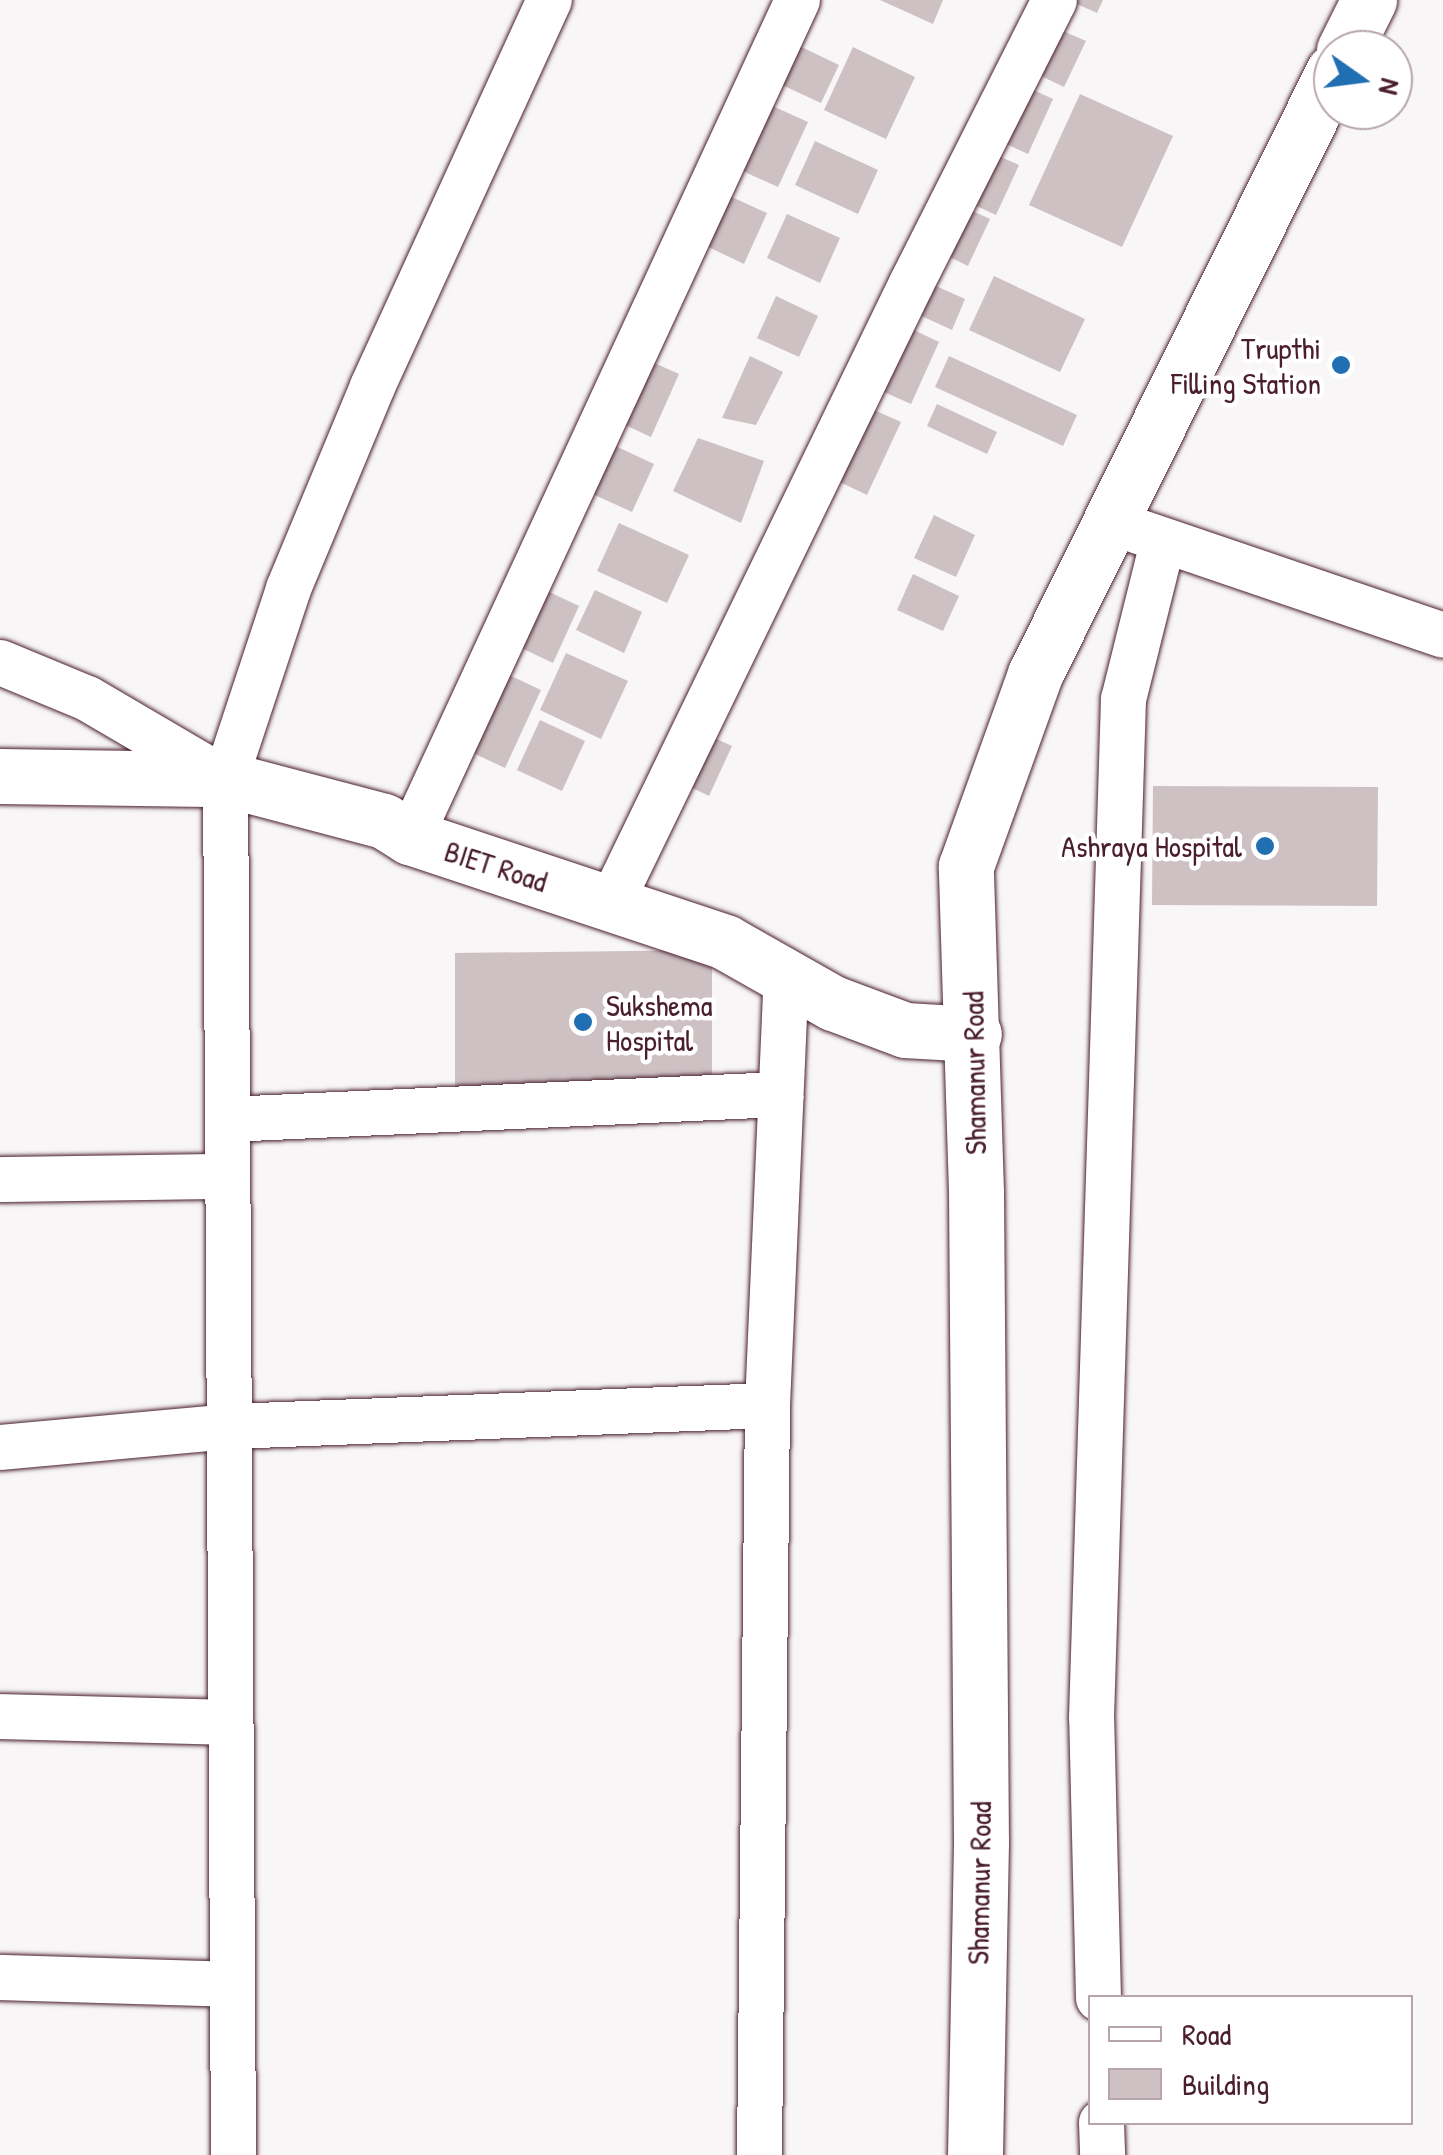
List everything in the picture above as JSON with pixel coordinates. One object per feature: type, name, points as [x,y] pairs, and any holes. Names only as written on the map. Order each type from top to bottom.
[{"type":"main road","points":[[1354,30],[1369,0]]},
{"type":"main road","name":"Shamanur Road","points":[[975,2155],[980,1822],[974,1034],[966,866],[1035,674],[1313,112]]},
{"type":"main road","name":"BIET Road","points":[[0,776],[225,779],[384,821],[410,837],[725,942],[833,1003],[905,1030],[974,1034]]},
{"type":"street","points":[[233,2155],[225,779],[311,532],[372,386],[549,0]]},
{"type":"street","points":[[410,837],[796,0]]},
{"type":"street","points":[[610,904],[1054,0]]},
{"type":"street","points":[[1110,519],[1162,543],[1443,635]]},
{"type":"street","points":[[1098,1995],[1091,1717],[1123,699],[1162,543]]},
{"type":"street","points":[[0,662],[87,698],[225,779]]},
{"type":"street","points":[[759,2155],[767,1405],[786,976]]},
{"type":"street","points":[[227,1120],[780,1094]]},
{"type":"street","points":[[0,1178],[228,1176]]},
{"type":"street","points":[[0,1447],[230,1426],[767,1405]]},
{"type":"street","points":[[0,1716],[230,1722]]},
{"type":"street","points":[[0,1977],[232,1984]]},
{"type":"street","points":[[1101,2125],[1102,2155]]},
{"type":"building","points":[[880,0],[943,0],[933,24]]},
{"type":"building","points":[[1068,0],[1103,0],[1097,13]]},
{"type":"building","points":[[1040,21],[1086,41],[1064,87],[1020,66]]},
{"type":"building","points":[[787,40],[839,65],[821,103],[769,79]]},
{"type":"building","points":[[853,47],[915,77],[886,139],[824,110]]},
{"type":"building","points":[[1007,78],[1053,99],[1028,154],[982,133]]},
{"type":"building","points":[[1080,94],[1173,136],[1122,247],[1029,205]]},
{"type":"building","points":[[768,104],[808,122],[778,187],[738,169]]},
{"type":"building","points":[[815,141],[878,170],[858,214],[795,185]]},
{"type":"building","points":[[980,148],[1019,165],[996,215],[957,197]]},
{"type":"building","points":[[721,192],[767,213],[744,264],[698,242]]},
{"type":"building","points":[[951,201],[990,219],[968,266],[929,247]]},
{"type":"building","points":[[787,214],[840,238],[820,283],[767,258]]},
{"type":"building","points":[[994,276],[1085,319],[1060,372],[969,330]]},
{"type":"building","points":[[916,277],[965,299],[952,330],[902,307]]},
{"type":"building","points":[[776,296],[818,316],[799,357],[757,338]]},
{"type":"building","points":[[895,321],[939,342],[911,404],[866,384]]},
{"type":"building","points":[[616,346],[679,374],[651,437],[588,408]]},
{"type":"building","points":[[750,356],[783,372],[756,425],[722,418]]},
{"type":"building","points":[[949,356],[1077,415],[1063,446],[935,387]]},
{"type":"building","points":[[854,401],[901,422],[867,495],[821,473]]},
{"type":"building","points":[[937,404],[997,432],[987,454],[927,426]]},
{"type":"building","points":[[698,438],[764,461],[741,523],[673,491]]},
{"type":"building","points":[[609,443],[654,464],[632,512],[586,491]]},
{"type":"building","points":[[934,515],[975,535],[956,577],[914,558]]},
{"type":"building","points":[[619,523],[689,555],[667,603],[597,571]]},
{"type":"building","points":[[913,574],[959,596],[943,631],[897,610]]},
{"type":"building","points":[[541,588],[579,606],[553,663],[515,645]]},
{"type":"building","points":[[595,590],[642,612],[624,653],[576,630]]},
{"type":"building","points":[[566,653],[628,681],[601,739],[540,710]]},
{"type":"building","points":[[492,667],[541,690],[505,768],[456,745]]},
{"type":"building","points":[[540,720],[585,741],[562,791],[517,770]]},
{"type":"building","points":[[679,722],[732,746],[709,796],[657,771]]},
{"type":"building","name":"Ashraya Hospital","points":[[1153,786],[1378,787],[1377,906],[1152,905]]},
{"type":"building","name":"Sukshema Hospital","points":[[712,950],[712,1092],[455,1094],[455,953]]},
{"type":"place","name":"Trupthi Filling Station","points":[[1341,365]]},
{"type":"place","name":"Ashraya Hospital","points":[[1265,846]]},
{"type":"place","name":"Sukshema Hospital","points":[[583,1022]]}]
